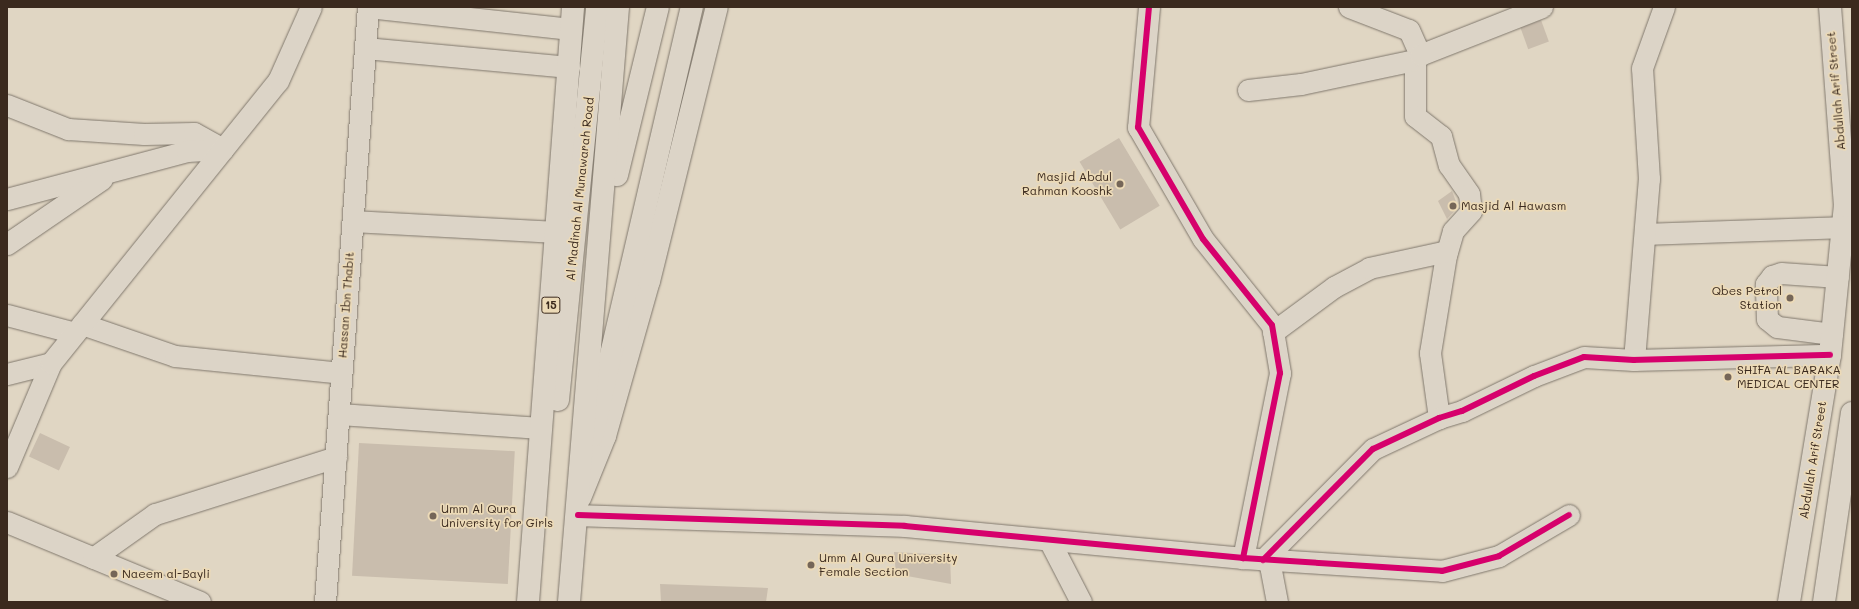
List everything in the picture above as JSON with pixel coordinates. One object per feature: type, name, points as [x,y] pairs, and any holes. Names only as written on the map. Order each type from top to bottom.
[{"type":"main road","name":"Al Madinah Al Munawarah Road","points":[[528,602],[573,7]]},
{"type":"main road","name":"Al Madinah Al Munawarah Road","points":[[536,488],[554,446],[597,7]]},
{"type":"main road","points":[[569,602],[578,507],[578,460],[604,196],[618,7]]},
{"type":"main road","points":[[578,460],[569,432],[583,345],[606,218],[658,7]]},
{"type":"main road","points":[[578,460],[593,434],[692,7]]},
{"type":"main road","points":[[578,507],[606,436],[649,281],[717,7]]},
{"type":"main road","name":"Abdullah Arif Street","points":[[1790,602],[1831,344],[1845,206],[1830,7]]},
{"type":"main road","points":[[1824,602],[1849,457],[1852,413]]},
{"type":"street","points":[[7,467],[51,363],[278,81],[311,7]]},
{"type":"street","points":[[368,7],[571,29]]},
{"type":"street","name":"Hassan Ibn Thabit","points":[[325,602],[368,7]]},
{"type":"street","points":[[1149,7],[1138,127],[1202,239],[1272,325],[1280,373],[1258,560],[1277,602]]},
{"type":"street","points":[[1349,7],[1408,30],[1418,58],[1415,116],[1442,136],[1449,164],[1468,194],[1471,211],[1453,231],[1447,251],[1430,353],[1439,418]]},
{"type":"street","points":[[1248,90],[1301,84],[1418,58],[1542,7]]},
{"type":"street","points":[[1634,360],[1646,234],[1649,179],[1642,68],[1664,7]]},
{"type":"street","points":[[365,48],[569,67]]},
{"type":"street","points":[[7,105],[68,128],[144,134],[194,133],[223,149]]},
{"type":"street","points":[[7,199],[187,151],[223,149]]},
{"type":"street","points":[[7,244],[115,170]]},
{"type":"street","points":[[353,221],[556,232]]},
{"type":"street","points":[[1646,234],[1843,227]]},
{"type":"street","points":[[1273,332],[1334,288],[1369,268],[1447,251]]},
{"type":"street","points":[[1831,344],[1772,323],[1767,319],[1766,284],[1772,276],[1781,273],[1838,276]]},
{"type":"street","points":[[7,315],[78,329],[175,356],[341,373]]},
{"type":"street","points":[[1258,560],[1373,449],[1439,418],[1462,411],[1534,376],[1584,357],[1634,360],[1831,344]]},
{"type":"street","points":[[7,374],[51,363]]},
{"type":"street","points":[[339,414],[541,428]]},
{"type":"street","points":[[92,558],[155,514],[336,457]]},
{"type":"street","points":[[578,507],[905,526],[1258,560],[1442,571],[1499,556],[1570,515]]},
{"type":"street","points":[[7,522],[200,602]]},
{"type":"street","points":[[1049,540],[1081,602]]},
{"type":"building","points":[[1541,20],[1549,42],[1528,49],[1520,28]]},
{"type":"building","name":"Masjid Abdul Rahman Kooshk","points":[[1119,138],[1160,206],[1120,229],[1080,162]]},
{"type":"building","points":[[1452,191],[1458,207],[1447,219],[1438,201]]},
{"type":"building","points":[[40,433],[70,447],[59,471],[29,457]]},
{"type":"building","name":"Umm Al Qura University for Girls","points":[[359,443],[515,451],[508,584],[352,576]]},
{"type":"building","points":[[894,552],[950,555],[951,584],[896,574]]},
{"type":"building","points":[[660,584],[768,588],[766,602],[661,602]]},
{"type":"cycle path","points":[[1149,7],[1138,127],[1203,239],[1272,325],[1280,373],[1243,558]]},
{"type":"cycle path","points":[[1263,560],[1373,449],[1439,418],[1462,411],[1534,376],[1584,357],[1634,360],[1830,355]]},
{"type":"cycle path","points":[[578,515],[905,526],[1243,558],[1442,571],[1499,556],[1569,515]]},
{"type":"place","name":"Masjid Abdul Rahman Kooshk","points":[[1120,184]]},
{"type":"place","name":"Masjid Al Hawasm","points":[[1453,206]]},
{"type":"place","name":"Qbes Petrol Station","points":[[1790,298]]},
{"type":"place","name":"SHIFA AL BARAKA MEDICAL CENTER","points":[[1728,377]]},
{"type":"place","name":"Umm Al Qura University for Girls","points":[[433,516]]},
{"type":"place","name":"Umm Al Qura University Female Section","points":[[811,565]]},
{"type":"place","name":"Naeem al-Bayli","points":[[114,574]]}]
